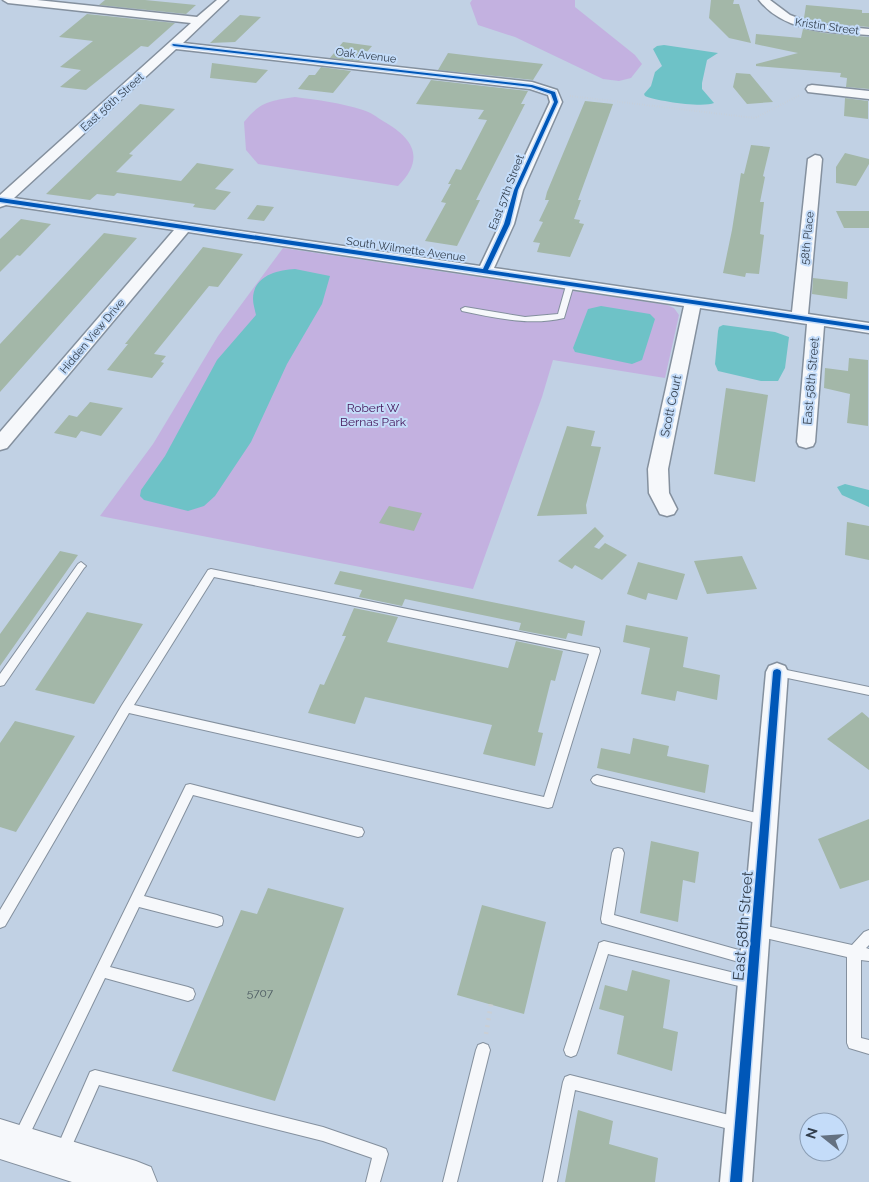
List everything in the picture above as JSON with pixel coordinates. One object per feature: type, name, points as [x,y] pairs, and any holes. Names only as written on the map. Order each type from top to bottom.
[{"type":"main road","points":[[9,1142],[136,1182]]},
{"type":"street","points":[[8,0],[200,21]]},
{"type":"street","name":"East 56th Street","points":[[1,201],[223,0]]},
{"type":"street","name":"Kristin Street","points":[[764,0],[776,13],[785,19],[805,25],[869,32]]},
{"type":"street","name":"Oak Avenue","points":[[174,45],[532,86],[553,93]]},
{"type":"street","points":[[812,88],[869,94]]},
{"type":"street","name":"East 57th Street","points":[[485,272],[506,224],[516,190],[556,102],[553,93]]},
{"type":"street","name":"58th Place","points":[[808,319],[815,159]]},
{"type":"street","name":"South Wilmette Avenue","points":[[1,201],[869,328]]},
{"type":"street","name":"Hidden View Drive","points":[[0,444],[184,227]]},
{"type":"street","name":"Scott Court","points":[[667,509],[659,493],[658,469],[693,302]]},
{"type":"street","name":"East 58th Street","points":[[806,442],[808,319]]},
{"type":"street","name":"East 58th Street","points":[[736,1182],[777,672]]},
{"type":"lane","points":[[465,309],[527,320],[544,321],[561,316],[570,284]]},
{"type":"lane","points":[[0,682],[81,566]]},
{"type":"lane","points":[[0,922],[126,708],[211,573],[595,651],[548,803],[126,708]]},
{"type":"lane","points":[[777,672],[869,691]]},
{"type":"lane","points":[[597,780],[765,820]]},
{"type":"lane","points":[[9,1142],[102,971],[190,789],[358,832]]},
{"type":"lane","points":[[618,853],[608,919],[753,972]]},
{"type":"lane","points":[[136,900],[217,922]]},
{"type":"lane","points":[[756,930],[869,955]]},
{"type":"lane","points":[[869,936],[854,952],[854,1043],[869,1047]]},
{"type":"lane","points":[[571,1050],[604,947],[753,972]]},
{"type":"lane","points":[[102,971],[188,994]]},
{"type":"lane","points":[[450,1182],[483,1050]]},
{"type":"lane","points":[[59,1158],[95,1077],[323,1134],[381,1154],[373,1182]]},
{"type":"lane","points":[[550,1182],[570,1082],[740,1125]]},
{"type":"path","points":[[570,96],[755,118],[812,88]]},
{"type":"path","points":[[483,1050],[491,1004]]},
{"type":"green space","points":[[472,0],[575,0],[575,7],[635,55],[642,64],[631,78],[619,81],[603,79],[515,37],[478,25],[470,3]]},
{"type":"green space","points":[[295,97],[363,110],[402,134],[412,149],[412,166],[407,176],[398,186],[258,164],[246,150],[244,122],[266,103]]},
{"type":"green space","name":"Robert W Bernas Park","points":[[283,248],[667,305],[674,308],[679,315],[665,378],[553,360],[542,397],[473,589],[100,516],[153,444],[218,336]]},
{"type":"shaded area","points":[[664,45],[718,53],[707,60],[702,83],[702,89],[714,103],[700,105],[679,103],[645,96],[644,94],[651,86],[655,72],[662,66],[653,49]]},
{"type":"shaded area","points":[[295,269],[330,276],[322,304],[287,364],[251,442],[215,496],[204,506],[188,511],[144,500],[140,496],[141,490],[165,456],[217,360],[256,315],[253,299],[257,285],[267,276],[274,273]]},
{"type":"shaded area","points":[[601,306],[650,314],[655,319],[642,360],[632,364],[575,352],[573,348],[588,309]]},
{"type":"shaded area","points":[[723,325],[775,332],[789,337],[785,368],[778,381],[761,381],[718,371],[715,364],[718,331],[719,327]]},
{"type":"shaded area","points":[[845,484],[869,490],[869,507],[842,495],[837,487]]},
{"type":"building","points":[[105,0],[145,0],[196,5],[186,14],[99,5]]},
{"type":"building","points":[[711,0],[734,0],[733,4],[739,4],[751,43],[729,38],[709,18]]},
{"type":"building","points":[[806,5],[862,10],[862,13],[869,13],[869,27],[826,23],[804,18]]},
{"type":"building","points":[[87,14],[175,23],[148,47],[141,46],[86,90],[60,87],[81,70],[60,67],[93,41],[59,37]]},
{"type":"building","points":[[240,15],[261,17],[235,42],[210,43]]},
{"type":"building","points":[[803,29],[869,37],[869,89],[846,87],[847,78],[840,77],[841,73],[756,66],[756,64],[798,53],[755,44],[756,34],[801,38]]},
{"type":"building","points":[[343,42],[372,46],[359,61],[330,58]]},
{"type":"building","points":[[448,53],[543,64],[533,80],[438,70]]},
{"type":"building","points":[[212,63],[268,70],[256,83],[210,78]]},
{"type":"building","points":[[321,67],[351,71],[333,93],[298,89],[309,75],[315,75]]},
{"type":"building","points":[[736,73],[750,74],[773,102],[747,104],[733,87]]},
{"type":"building","points":[[431,80],[528,91],[521,104],[525,104],[476,200],[480,200],[457,246],[425,241],[446,203],[441,202],[451,184],[448,184],[456,169],[461,170],[487,120],[478,119],[484,110],[416,104]]},
{"type":"building","points":[[845,98],[868,101],[868,119],[844,116]]},
{"type":"building","points":[[585,101],[613,104],[578,200],[581,200],[574,219],[580,220],[579,223],[584,224],[570,257],[537,252],[540,243],[533,242],[543,222],[539,221],[549,200],[545,200],[547,192]]},
{"type":"building","points":[[140,104],[175,109],[129,154],[133,155],[116,172],[181,181],[197,163],[234,169],[215,189],[231,192],[215,210],[193,207],[195,204],[117,193],[114,196],[97,194],[90,200],[46,194]]},
{"type":"building","points":[[751,145],[770,147],[763,176],[765,177],[760,202],[764,202],[760,234],[764,235],[759,274],[746,273],[745,277],[723,273],[741,173],[744,174]]},
{"type":"building","points":[[845,153],[869,159],[869,164],[856,186],[836,183],[836,167]]},
{"type":"building","points":[[257,205],[274,207],[264,221],[247,219]]},
{"type":"building","points":[[836,211],[869,211],[869,228],[844,228]]},
{"type":"building","points":[[21,219],[51,224],[20,256],[17,255],[0,272],[0,239]]},
{"type":"building","points":[[104,233],[137,238],[0,392],[0,344]]},
{"type":"building","points":[[203,247],[243,254],[218,287],[209,286],[154,354],[166,356],[161,362],[164,363],[152,378],[107,370],[128,344],[125,344]]},
{"type":"building","points":[[813,278],[848,282],[847,299],[812,294]]},
{"type":"building","points":[[849,358],[868,360],[868,426],[847,423],[850,394],[824,388],[825,368],[848,371]]},
{"type":"building","points":[[726,388],[768,395],[755,482],[714,474]]},
{"type":"building","points":[[90,402],[123,408],[101,436],[81,431],[76,438],[54,433],[69,415],[77,417]]},
{"type":"building","points":[[567,426],[595,431],[591,446],[601,447],[586,505],[587,514],[537,516]]},
{"type":"building","points":[[389,506],[422,513],[414,531],[379,523]]},
{"type":"building","points":[[847,522],[869,526],[869,560],[845,555]]},
{"type":"building","points":[[595,527],[604,536],[594,547],[599,549],[605,543],[627,555],[602,580],[575,565],[572,569],[558,561]]},
{"type":"building","points":[[60,551],[78,555],[0,666],[0,634]]},
{"type":"building","points":[[742,556],[757,589],[707,594],[694,561]]},
{"type":"building","points":[[638,562],[685,574],[677,600],[648,593],[646,600],[627,594]]},
{"type":"building","points":[[340,571],[585,621],[582,636],[568,633],[566,639],[519,630],[521,623],[405,599],[402,606],[359,597],[362,590],[334,584]]},
{"type":"building","points":[[354,608],[398,617],[387,642],[508,668],[516,641],[563,651],[555,681],[551,680],[538,732],[543,733],[535,766],[483,754],[492,725],[365,697],[355,724],[308,713],[320,684],[324,685],[346,636],[342,636]]},
{"type":"building","points":[[87,612],[143,624],[94,704],[35,690]]},
{"type":"building","points":[[626,625],[688,637],[683,667],[720,675],[717,700],[677,691],[675,701],[641,694],[650,648],[623,642]]},
{"type":"building","points":[[862,712],[869,718],[869,770],[827,739]]},
{"type":"building","points":[[15,721],[75,736],[16,832],[0,827],[0,743]]},
{"type":"building","points":[[633,738],[669,746],[667,756],[709,765],[705,793],[597,768],[601,748],[630,754]]},
{"type":"building","points":[[869,819],[869,880],[840,889],[818,839]]},
{"type":"building","points":[[651,841],[699,852],[695,883],[683,880],[678,922],[640,913]]},
{"type":"building","points":[[268,888],[344,908],[275,1101],[172,1071],[241,910],[257,914]]},
{"type":"building","points":[[482,905],[546,922],[524,1014],[457,995]]},
{"type":"building","points":[[632,970],[670,980],[663,1028],[678,1032],[672,1071],[617,1054],[624,1016],[599,1009],[605,985],[627,991]]},
{"type":"building","points":[[578,1110],[613,1121],[609,1144],[658,1158],[655,1182],[565,1182]]},
{"type":"cycle path","points":[[174,45],[532,86],[553,93],[556,102],[516,190],[507,224],[485,271]]},
{"type":"cycle path","points":[[0,200],[869,328]]},
{"type":"cycle path","points":[[736,1182],[777,672]]}]
